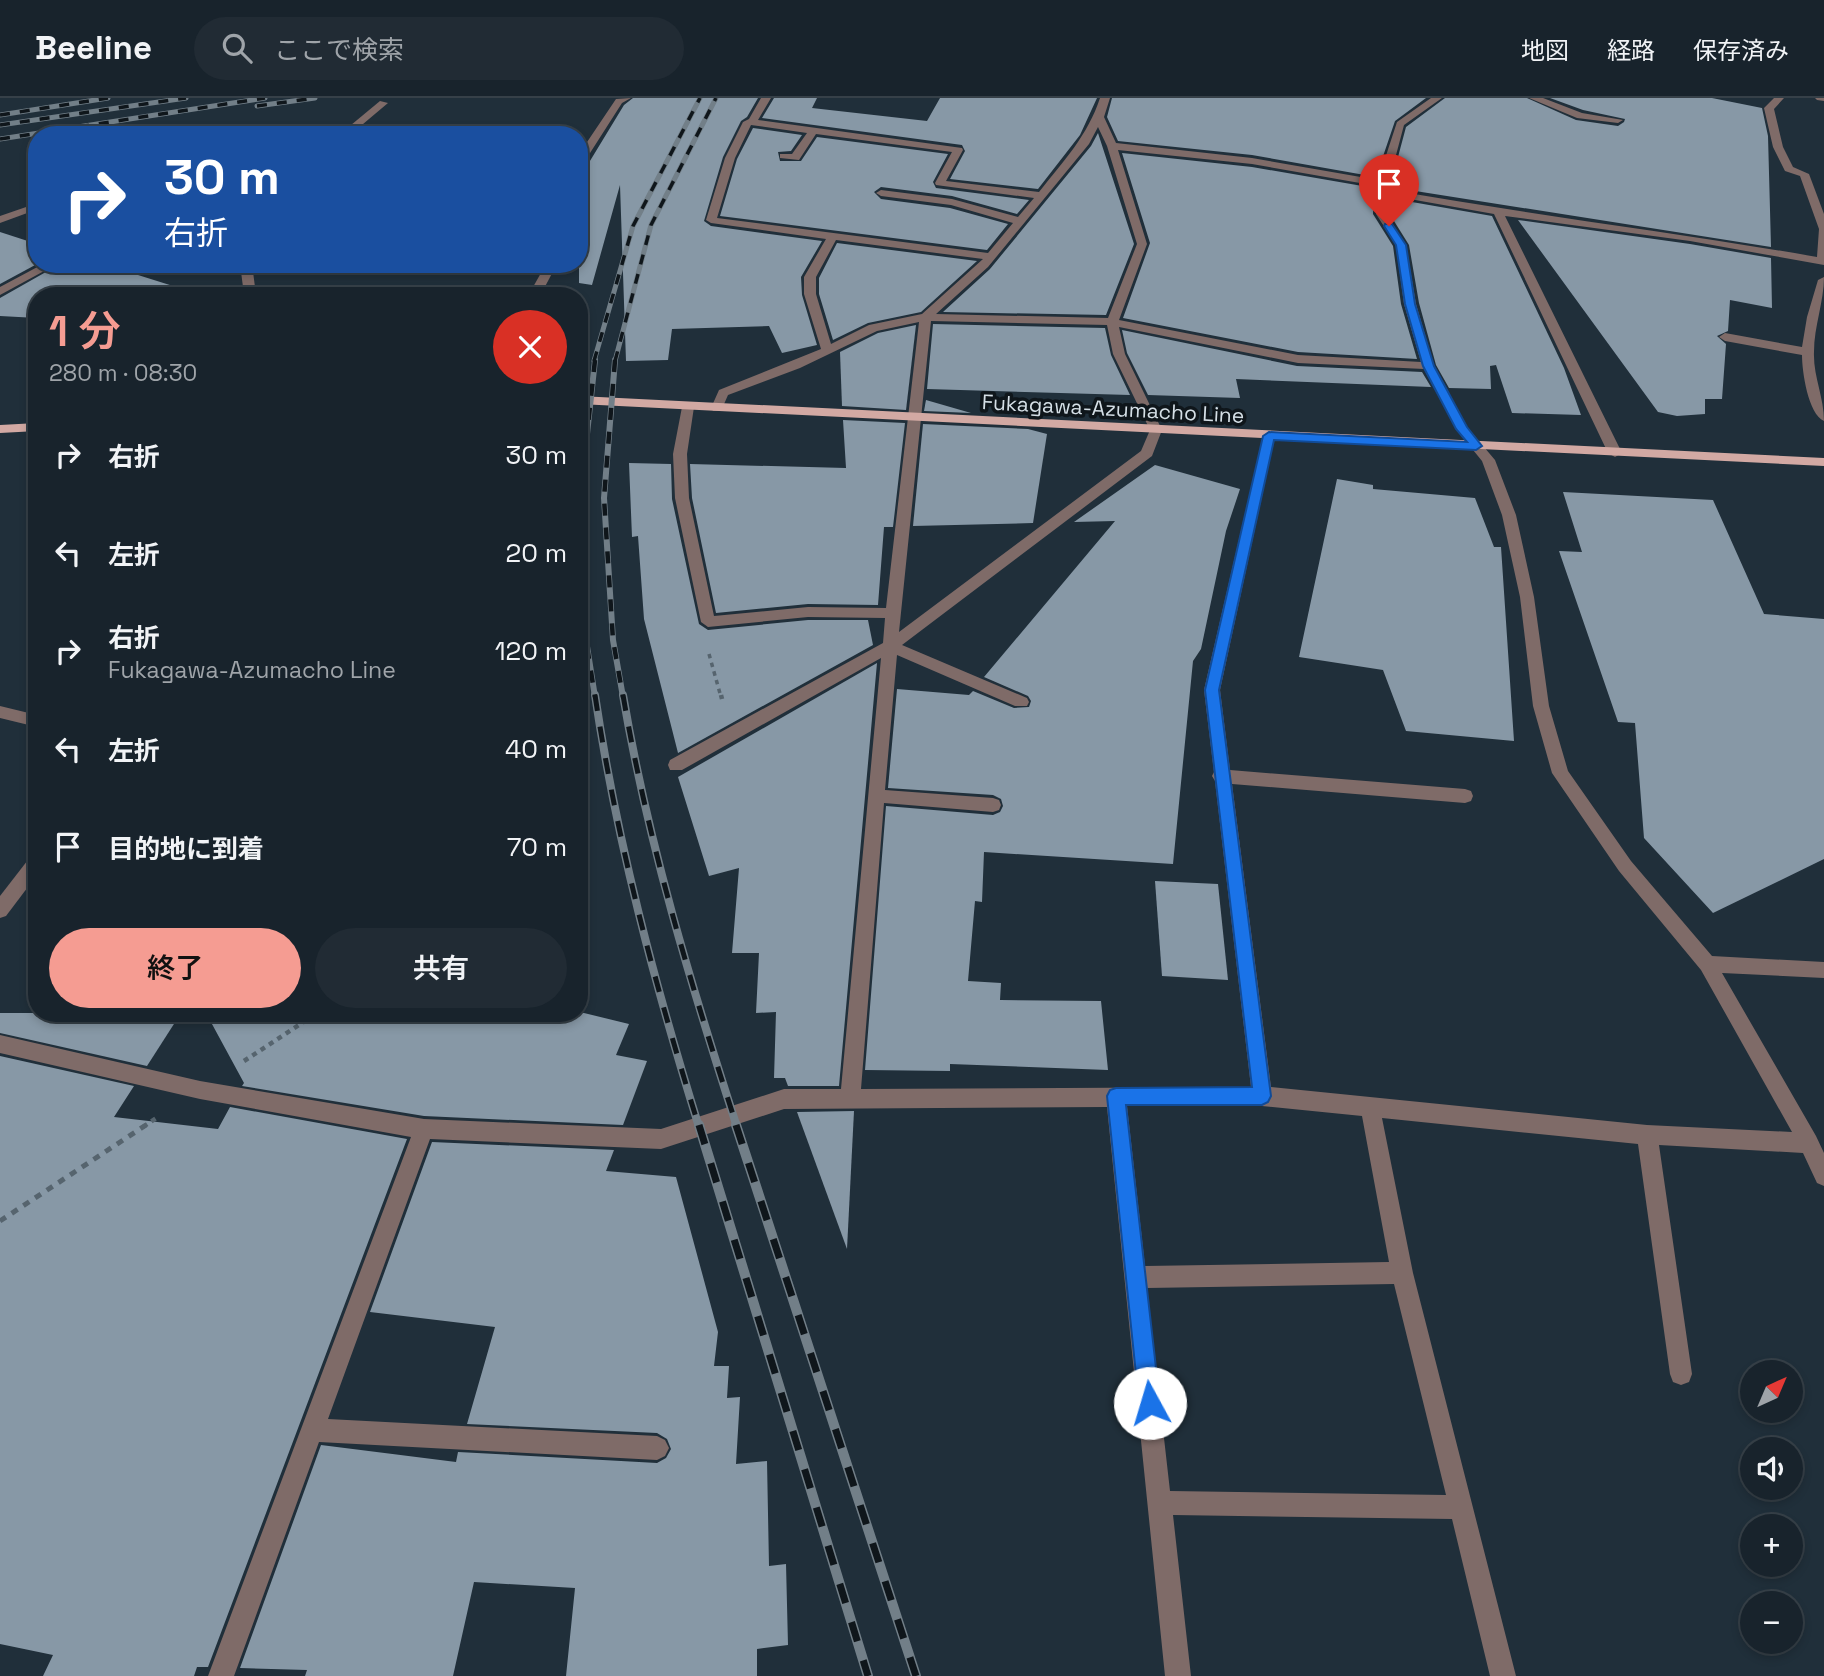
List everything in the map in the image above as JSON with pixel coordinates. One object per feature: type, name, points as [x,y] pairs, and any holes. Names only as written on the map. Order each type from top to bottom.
[{"type":"main road","name":"Fukagawa-Azumacho Line","points":[[588,401],[1824,462]]},
{"type":"main road","points":[[0,429],[28,427]]},
{"type":"street","points":[[588,148],[619,101],[626,98]]},
{"type":"street","points":[[752,122],[766,98]]},
{"type":"street","points":[[850,1098],[893,613],[915,418],[917,365],[926,317],[990,257],[1085,142],[1099,117],[1105,98]]},
{"type":"street","points":[[1437,98],[1400,124],[1382,187],[1381,214],[1401,245],[1410,304],[1428,366],[1462,429],[1488,460],[1508,515],[1527,597],[1541,706],[1560,773],[1625,866],[1707,964],[1809,1143],[1824,1176]]},
{"type":"street","points":[[1534,98],[1580,116],[1618,120]]},
{"type":"street","points":[[1112,146],[1252,161],[1499,212],[1690,238],[1823,262],[1824,229],[1804,174],[1789,169],[1778,147],[1769,108],[1779,98]]},
{"type":"street","points":[[355,126],[383,103]]},
{"type":"street","points":[[676,765],[890,646],[1147,453],[1156,430],[1119,354],[1112,322],[1142,244],[1112,146],[1099,117]]},
{"type":"street","points":[[990,257],[711,220],[730,158],[748,122],[958,150],[940,183],[1039,195]]},
{"type":"street","points":[[784,156],[795,158],[813,131]]},
{"type":"street","points":[[881,193],[951,202],[1019,221]]},
{"type":"street","points":[[0,220],[28,209]]},
{"type":"street","points":[[1499,212],[1615,453]]},
{"type":"street","points":[[827,350],[810,293],[810,277],[833,236]]},
{"type":"street","points":[[0,292],[35,273]]},
{"type":"street","points":[[1824,280],[1809,326],[1807,352],[1807,374],[1824,417]]},
{"type":"street","points":[[717,408],[723,393],[873,328],[926,317],[996,321],[1112,322],[1298,359],[1428,366]]},
{"type":"street","points":[[1725,337],[1807,352]]},
{"type":"street","points":[[688,407],[680,454],[682,498],[708,622],[808,612],[893,613]]},
{"type":"street","points":[[1262,1096],[1220,776],[1212,690],[1269,436]]},
{"type":"street","points":[[890,646],[1021,702]]},
{"type":"street","points":[[0,712],[28,719]]},
{"type":"street","points":[[1220,776],[1465,796]]},
{"type":"street","points":[[877,796],[993,805]]},
{"type":"street","points":[[0,910],[28,873]]},
{"type":"street","points":[[1707,964],[1824,970]]},
{"type":"street","points":[[0,1044],[200,1090],[424,1129],[661,1139],[784,1099],[1262,1096],[1647,1135],[1809,1143]]},
{"type":"street","points":[[1116,1096],[1178,1676]]},
{"type":"street","points":[[1370,1107],[1402,1273],[1503,1676]]},
{"type":"street","points":[[221,1676],[424,1129]]},
{"type":"street","points":[[1647,1135],[1681,1374]]},
{"type":"street","points":[[1136,1277],[1402,1273]]},
{"type":"street","points":[[312,1430],[657,1448]]},
{"type":"street","points":[[1161,1503],[1460,1507]]},
{"type":"path","points":[[708,622],[703,629],[732,734]]},
{"type":"building","points":[[633,98],[758,98],[747,117],[741,121],[723,157],[704,221],[711,226],[822,241],[801,277],[802,295],[817,345],[782,353],[769,326],[672,329],[668,360],[626,361],[620,185],[592,285],[579,283],[579,273],[588,273],[588,164],[624,105]]},
{"type":"building","points":[[774,98],[817,98],[812,108],[927,121],[940,98],[1097,98],[1080,135],[1038,189],[950,179],[965,151],[962,145],[762,118]]},
{"type":"building","points":[[1112,98],[1426,98],[1395,121],[1376,177],[1252,155],[1118,141],[1107,117]]},
{"type":"building","points":[[1445,98],[1527,98],[1576,120],[1618,126],[1625,119],[1583,110],[1550,98],[1712,98],[1762,108],[1768,136],[1771,247],[1390,187],[1406,127]]},
{"type":"building","points":[[753,128],[802,135],[791,151],[778,152],[780,161],[801,161],[817,137],[948,154],[933,182],[936,188],[1029,200],[1017,214],[952,196],[881,187],[874,192],[881,199],[950,208],[1008,224],[987,250],[720,216],[737,159]]},
{"type":"building","points":[[1098,133],[1134,244],[1106,315],[943,312],[990,269],[1091,146]]},
{"type":"building","points":[[1122,153],[1252,167],[1374,188],[1373,214],[1393,246],[1401,304],[1417,359],[1298,352],[1123,318],[1150,243]]},
{"type":"building","points":[[1389,198],[1492,216],[1564,368],[1581,415],[1512,413],[1496,365],[1490,366],[1491,389],[1449,388],[1436,365],[1419,303],[1409,245],[1389,213]]},
{"type":"building","points":[[1518,220],[1771,258],[1772,308],[1730,300],[1728,331],[1717,336],[1726,344],[1722,399],[1705,399],[1705,414],[1677,416],[1658,412]]},
{"type":"building","points":[[0,232],[28,241],[28,269],[0,284]]},
{"type":"building","points":[[837,243],[977,261],[921,312],[868,323],[833,340],[819,294],[819,278]]},
{"type":"building","points":[[44,273],[132,273],[173,286],[28,287],[28,318],[0,316],[0,298]]},
{"type":"building","points":[[933,324],[1105,328],[1111,355],[1130,395],[927,389]]},
{"type":"building","points":[[916,325],[906,410],[842,406],[840,352],[878,333]]},
{"type":"building","points":[[1122,330],[1297,366],[1422,372],[1431,387],[1236,379],[1240,398],[1148,395],[1127,353]]},
{"type":"building","points":[[926,400],[971,413],[924,411]]},
{"type":"building","points":[[843,420],[905,423],[893,527],[884,527],[878,605],[808,604],[716,613],[692,498],[690,464],[846,468]]},
{"type":"building","points":[[923,424],[1028,429],[1047,434],[1033,523],[913,526]]},
{"type":"building","points":[[629,463],[671,464],[672,499],[699,624],[708,630],[808,620],[868,620],[873,645],[678,753],[644,619],[638,536],[632,537]]},
{"type":"building","points":[[1155,465],[1240,489],[1226,531],[1201,649],[1193,661],[1173,864],[984,852],[982,902],[975,901],[968,981],[1001,983],[1000,1000],[1101,1001],[1108,1070],[950,1064],[950,1071],[865,1070],[886,806],[993,815],[1000,812],[1003,806],[1001,799],[993,795],[888,788],[897,689],[969,695],[973,691],[1014,708],[1029,707],[1031,701],[1028,696],[984,677],[1115,521],[1074,522]]},
{"type":"building","points":[[1337,479],[1373,485],[1373,489],[1475,498],[1494,547],[1501,547],[1514,741],[1406,731],[1383,670],[1299,657]]},
{"type":"building","points":[[1563,492],[1713,500],[1764,614],[1824,619],[1824,859],[1713,913],[1644,838],[1635,723],[1618,722],[1559,551],[1582,552]]},
{"type":"building","points":[[877,663],[839,1086],[788,1086],[785,1078],[774,1078],[776,1012],[756,1013],[759,953],[732,953],[739,868],[709,876],[678,777]]},
{"type":"building","points":[[1155,881],[1218,884],[1228,980],[1162,976]]},
{"type":"building","points":[[0,1013],[28,1013],[28,1022],[175,1022],[147,1066],[0,1033]]},
{"type":"building","points":[[588,1014],[629,1024],[616,1055],[647,1061],[623,1125],[424,1116],[242,1086],[244,1083],[211,1022],[588,1022]]},
{"type":"building","points":[[0,1056],[134,1086],[114,1117],[218,1129],[230,1107],[407,1139],[208,1667],[197,1667],[194,1676],[43,1676],[53,1655],[0,1644]]},
{"type":"building","points":[[854,1111],[847,1249],[797,1112]]},
{"type":"building","points":[[432,1142],[614,1150],[606,1171],[676,1177],[718,1332],[714,1366],[729,1366],[727,1398],[740,1397],[736,1464],[767,1461],[769,1566],[786,1564],[788,1645],[757,1649],[757,1676],[566,1676],[575,1588],[474,1582],[453,1676],[305,1676],[307,1670],[240,1668],[321,1445],[456,1462],[458,1452],[657,1463],[666,1458],[671,1449],[667,1439],[657,1433],[467,1424],[495,1327],[370,1312]]},
{"type":"railway","points":[[0,115],[108,98]]},
{"type":"railway","points":[[0,125],[186,98]]},
{"type":"railway","points":[[84,126],[265,98]]},
{"type":"railway","points":[[257,106],[315,98]]},
{"type":"railway","points":[[594,361],[633,226],[700,98]]},
{"type":"railway","points":[[615,361],[651,225],[716,98]]},
{"type":"railway","points":[[0,139],[28,135]]},
{"type":"railway","points":[[588,425],[595,360]]},
{"type":"railway","points":[[615,360],[604,498],[613,640],[623,697]]},
{"type":"railway","points":[[588,653],[595,697]]},
{"type":"railway","points":[[595,695],[626,859],[667,1020],[699,1127]]},
{"type":"railway","points":[[623,695],[645,805],[672,913],[737,1127]]},
{"type":"railway","points":[[699,1125],[868,1676]]},
{"type":"railway","points":[[736,1125],[916,1676]]},
{"type":"route","points":[[1150,1403],[1116,1096],[1262,1096],[1220,776],[1212,690],[1269,436],[1476,446],[1462,429],[1428,366],[1410,304],[1401,245],[1389,226]]}]
